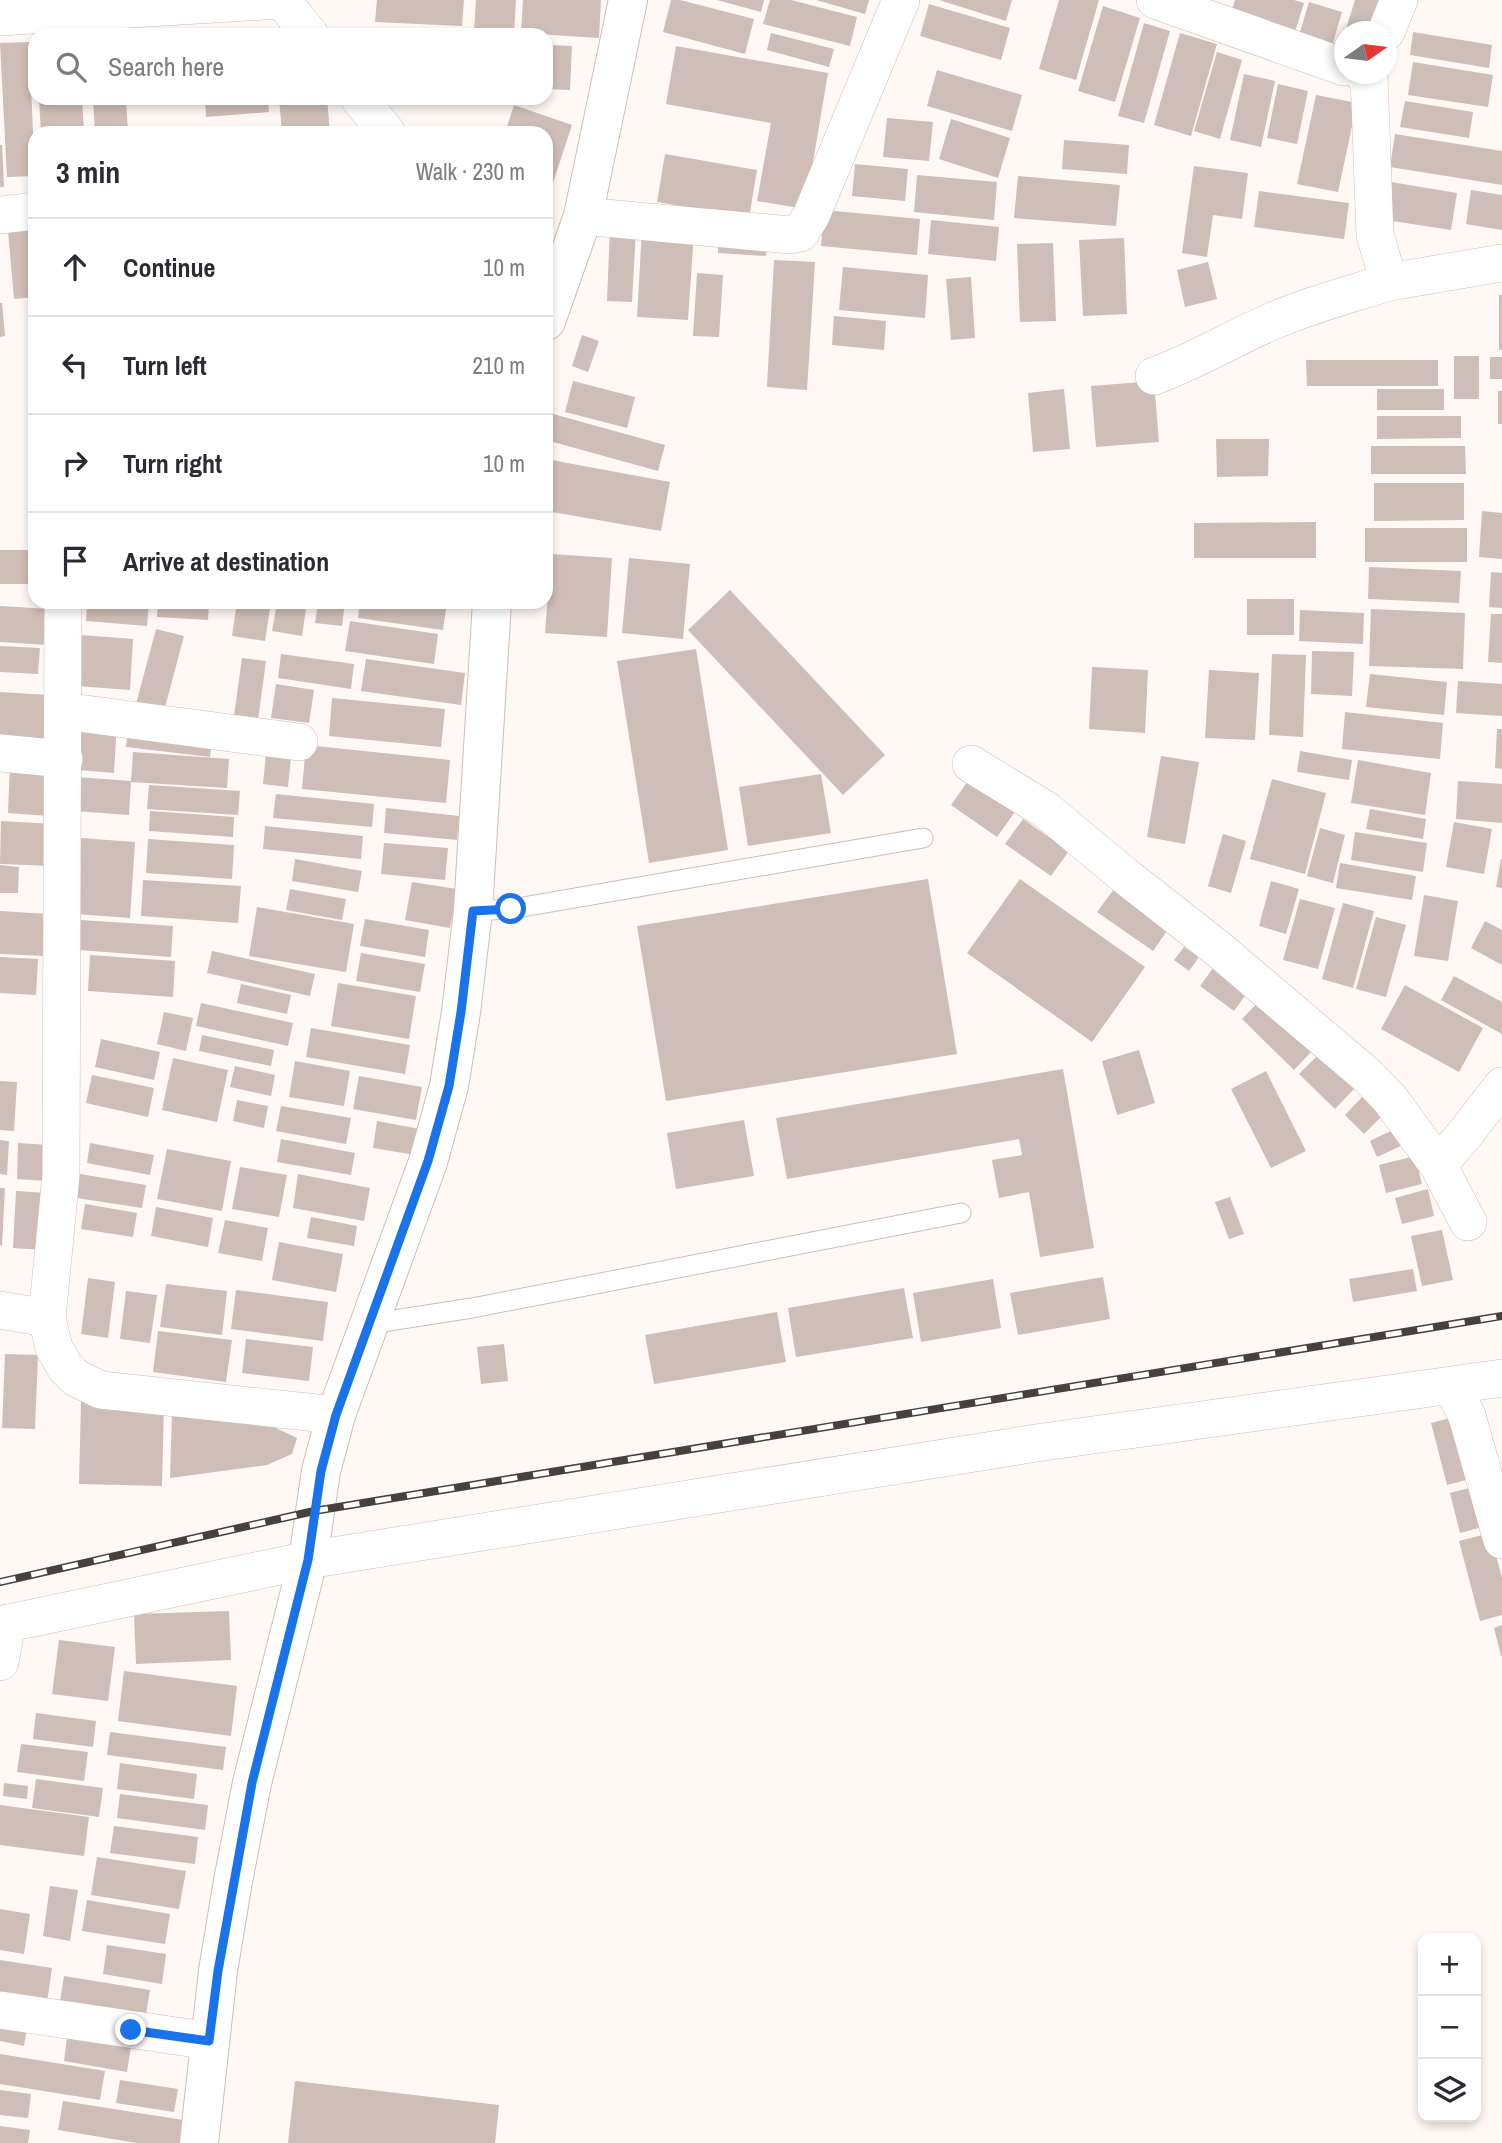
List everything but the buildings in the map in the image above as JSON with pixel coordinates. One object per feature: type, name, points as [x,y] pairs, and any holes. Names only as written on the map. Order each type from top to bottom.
[{"type":"street","points":[[0,17],[282,0],[304,28]]},
{"type":"street","points":[[553,302],[577,233],[628,0]]},
{"type":"street","points":[[577,233],[800,233],[811,216],[901,0]]},
{"type":"street","points":[[1390,21],[1399,0]]},
{"type":"street","points":[[1169,2],[1334,62]]},
{"type":"street","points":[[1363,84],[1376,235],[1387,277]]},
{"type":"street","points":[[365,105],[381,126]]},
{"type":"street","points":[[0,215],[28,212]]},
{"type":"street","points":[[1154,376],[1192,361],[1267,324],[1387,277],[1502,263]]},
{"type":"street","points":[[63,609],[61,1175],[47,1318],[54,1348],[65,1367],[76,1378],[102,1390],[336,1415]]},
{"type":"street","points":[[199,2143],[218,1971],[252,1783],[308,1560],[321,1471],[336,1415],[428,1161],[449,1086],[473,911],[492,609]]},
{"type":"street","points":[[63,711],[299,742]]},
{"type":"street","points":[[0,753],[64,759]]},
{"type":"street","points":[[971,764],[1046,810],[1217,948],[1359,1068],[1449,1153],[1468,1222]]},
{"type":"street","points":[[1449,1153],[1502,1086]]},
{"type":"street","points":[[0,1310],[47,1318]]},
{"type":"street","points":[[0,1662],[4,1624],[308,1560],[1043,1442],[1456,1387],[1502,1378]]},
{"type":"street","points":[[1456,1387],[1467,1416],[1502,1540]]},
{"type":"street","points":[[0,2010],[209,2041]]},
{"type":"lane","points":[[473,911],[511,909],[923,838]]},
{"type":"lane","points":[[369,1324],[472,1308],[961,1213]]},
{"type":"railway","points":[[0,1582],[314,1511],[1502,1316]]},
{"type":"route","points":[[131,2030],[209,2041],[233,1881],[252,1783],[308,1560],[321,1471],[336,1415],[428,1161],[449,1086],[473,911],[511,909]]}]
